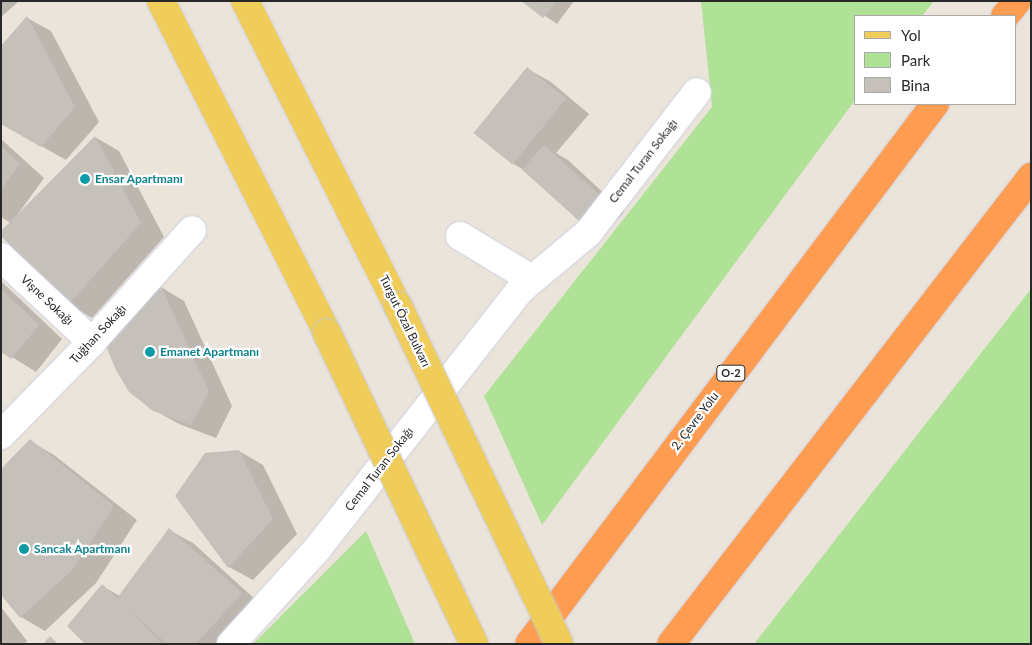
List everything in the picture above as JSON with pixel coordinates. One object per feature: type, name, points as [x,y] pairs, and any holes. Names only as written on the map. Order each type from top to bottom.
[{"type":"highway","points":[[1006,15],[1017,1]]},
{"type":"highway","name":"2. Çevre Yolu","points":[[529,644],[934,105]]},
{"type":"highway","points":[[671,644],[1031,177]]},
{"type":"main road","points":[[161,1],[327,333],[474,644]]},
{"type":"main road","name":"Turgut Özal Bulvarı","points":[[245,1],[398,306],[559,644]]},
{"type":"street","name":"Cemal Turan Sokağı","points":[[231,644],[316,549],[521,289],[588,233],[696,92]]},
{"type":"street","name":"Tuğhan Sokağı","points":[[1,436],[92,342],[192,230]]},
{"type":"street","points":[[460,236],[525,275],[521,289]]},
{"type":"street","name":"Vişne Sokağı","points":[[1,257],[92,342]]},
{"type":"green space","points":[[701,1],[934,1],[923,15],[854,15],[854,102],[542,525],[484,396],[712,107]]},
{"type":"green space","points":[[1031,289],[1031,644],[754,644]]},
{"type":"green space","points":[[366,531],[415,644],[253,644]]},
{"type":"building","points":[[521,1],[556,1],[543,18]]},
{"type":"building","points":[[27,16],[75,107],[41,147],[1,124],[1,46]]},
{"type":"building","points":[[527,67],[566,98],[512,165],[474,133]]},
{"type":"building","name":"Ensar Apartmanı","points":[[95,136],[141,223],[68,305],[1,236],[1,231]]},
{"type":"building","points":[[544,145],[601,197],[579,221],[522,170]]},
{"type":"building","points":[[1,146],[20,164],[1,189]]},
{"type":"building","name":"Emanet Apartmanı","points":[[161,286],[209,392],[191,425],[153,411],[129,392],[115,368],[102,336]]},
{"type":"building","points":[[1,289],[39,325],[11,359],[1,352]]},
{"type":"building","points":[[30,439],[114,506],[72,570],[20,618],[1,595],[1,469]]},
{"type":"building","points":[[239,450],[273,519],[228,568],[175,496],[205,453]]},
{"type":"building","points":[[169,528],[242,593],[196,644],[167,644],[127,608],[163,644],[85,644],[67,626],[102,584],[117,598]]},
{"type":"building","points":[[50,636],[58,644],[43,644]]},
{"type":"place","name":"Ensar Apartmanı","points":[[85,179]]},
{"type":"place","name":"Emanet Apartmanı","points":[[150,352]]},
{"type":"place","name":"Sancak Apartmanı","points":[[24,549]]}]
